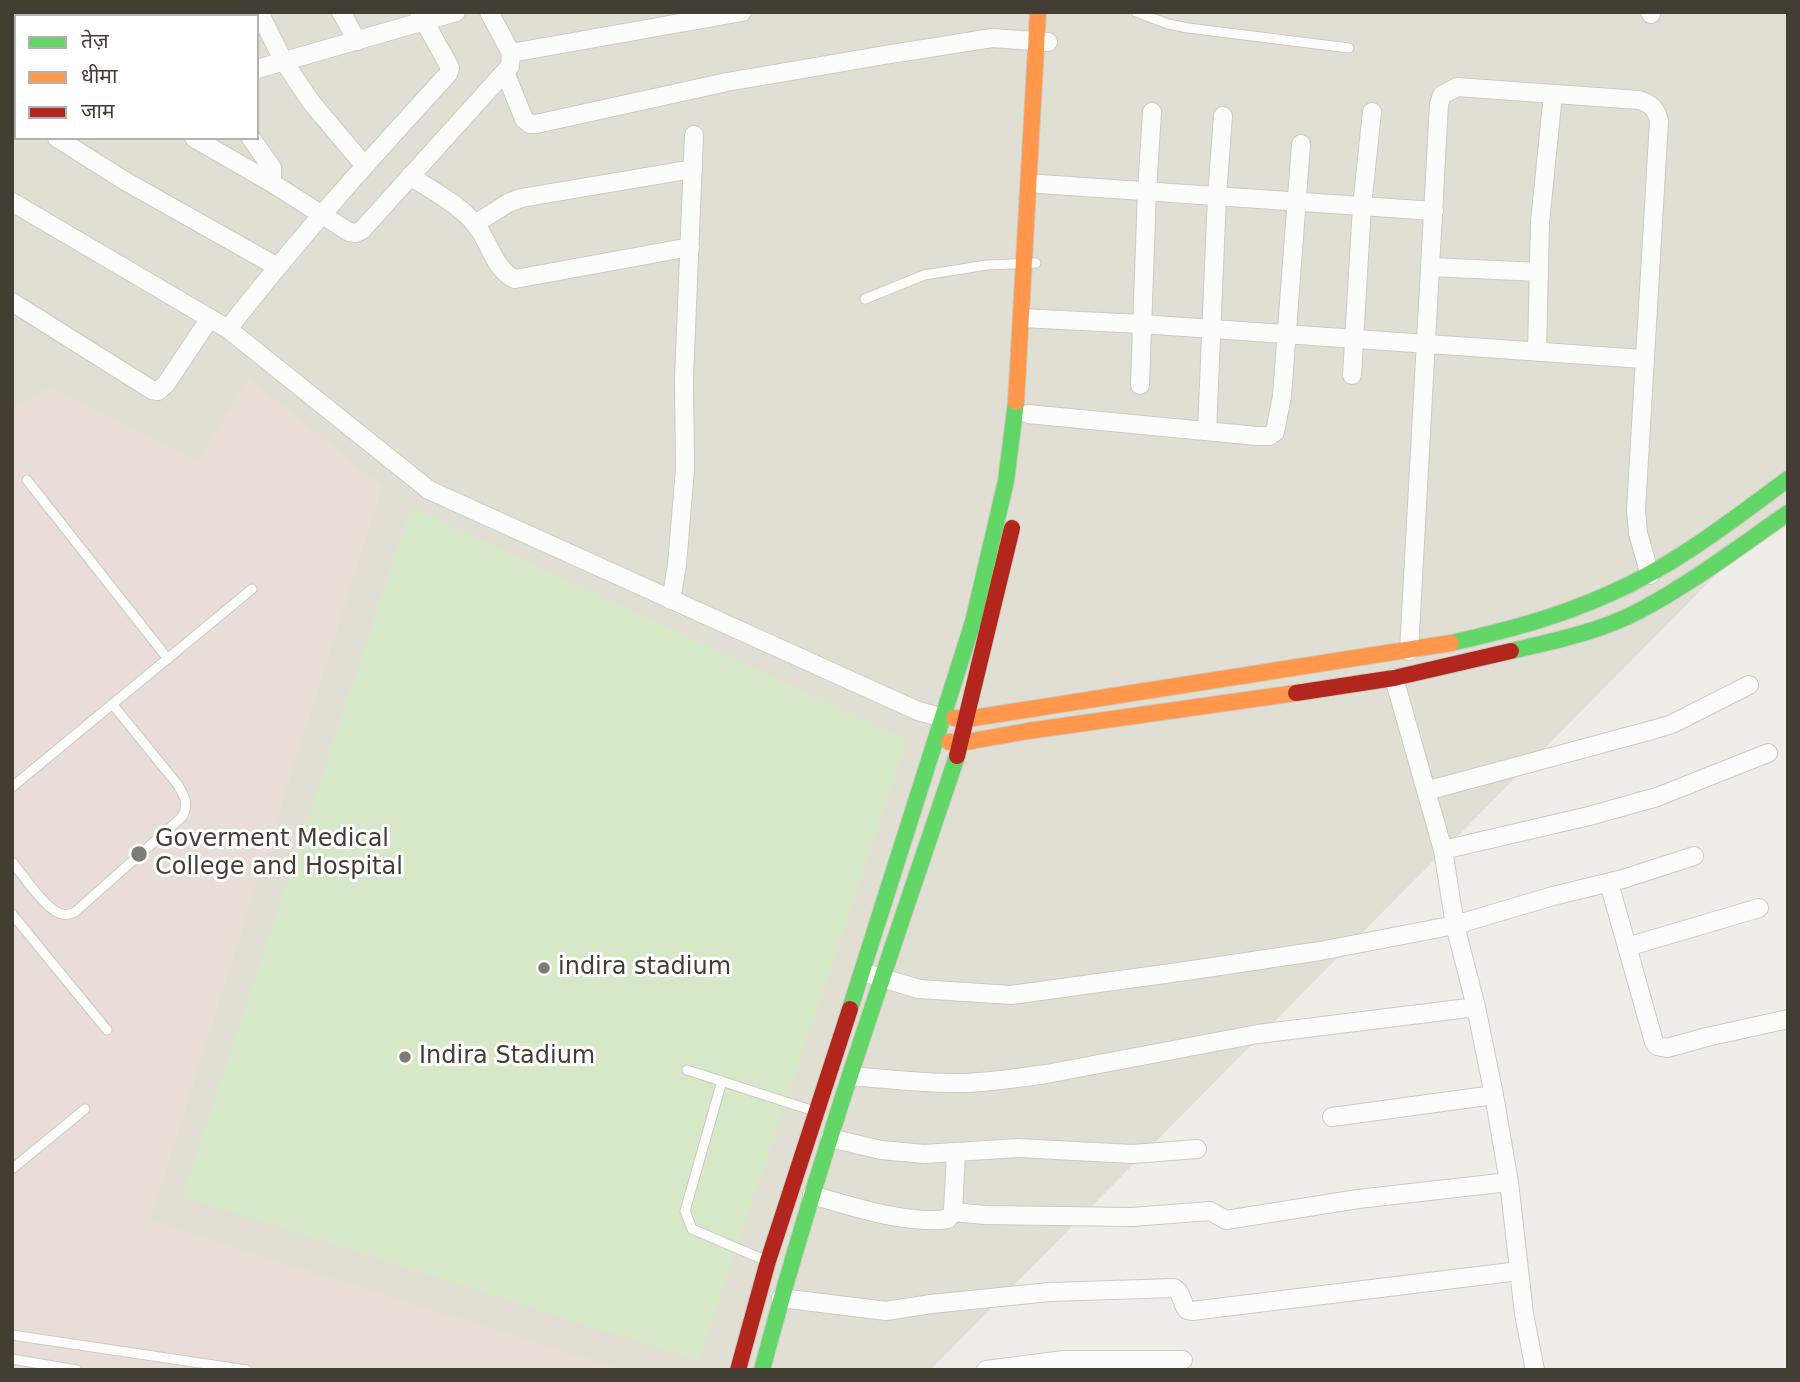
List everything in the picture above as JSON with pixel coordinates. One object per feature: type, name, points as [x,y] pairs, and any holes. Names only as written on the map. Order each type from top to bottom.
[{"type":"street","points":[[258,12],[284,62],[319,113],[363,165]]},
{"type":"street","points":[[341,12],[356,41]]},
{"type":"street","points":[[259,68],[356,41],[421,17],[456,12]]},
{"type":"street","points":[[197,140],[349,232],[356,233],[510,66],[511,52],[489,12]]},
{"type":"street","points":[[511,52],[742,12]]},
{"type":"street","points":[[1030,264],[1040,184],[1042,42],[1038,12]]},
{"type":"street","points":[[762,1370],[836,1117],[961,743],[1014,516],[1028,414],[1030,264],[1042,42],[1050,12]]},
{"type":"street","points":[[228,329],[276,266],[363,165],[448,74],[450,68],[421,17]]},
{"type":"street","points":[[505,72],[524,119],[530,124],[536,124],[796,69],[992,38],[1042,42]]},
{"type":"street","points":[[1409,651],[1439,104],[1442,95],[1457,87],[1639,100],[1649,103],[1656,110],[1659,121],[1636,510],[1638,533],[1650,575]]},
{"type":"street","points":[[1536,352],[1540,222],[1553,94]]},
{"type":"street","points":[[1140,385],[1152,112]]},
{"type":"street","points":[[1352,375],[1362,206],[1371,112]]},
{"type":"street","points":[[1207,431],[1223,116]]},
{"type":"street","points":[[671,600],[677,565],[685,468],[684,378],[694,135]]},
{"type":"street","points":[[60,140],[125,181],[276,266]]},
{"type":"street","points":[[252,140],[272,168],[272,183]]},
{"type":"street","points":[[1028,414],[1256,436],[1269,436],[1275,432],[1279,422],[1287,334],[1301,144]]},
{"type":"street","points":[[475,224],[521,198],[694,169]]},
{"type":"street","points":[[410,176],[460,209],[475,224],[507,276],[515,279],[690,247]]},
{"type":"street","points":[[1040,184],[1434,211]]},
{"type":"street","points":[[12,202],[228,329],[429,491],[918,711],[944,718],[967,719],[1409,651],[1560,613],[1650,575],[1722,528],[1788,479]]},
{"type":"street","points":[[1431,267],[1539,272]]},
{"type":"street","points":[[12,302],[87,351],[158,391],[166,384],[210,317]]},
{"type":"street","points":[[1028,318],[1643,359]]},
{"type":"street","points":[[738,1370],[768,1262],[973,622],[1006,481],[1028,318]]},
{"type":"street","points":[[936,742],[961,743],[1394,678],[1574,637],[1637,612],[1693,579],[1788,513]]},
{"type":"street","points":[[1394,678],[1443,850],[1455,925],[1476,1007],[1509,1182],[1519,1271],[1535,1370]]},
{"type":"street","points":[[1426,791],[1672,724],[1749,685]]},
{"type":"street","points":[[1443,850],[1657,797],[1768,753]]},
{"type":"street","points":[[861,971],[919,989],[1011,995],[1306,953],[1455,925],[1553,895],[1609,883],[1694,856]]},
{"type":"street","points":[[1609,883],[1654,1042],[1661,1048],[1788,1019]]},
{"type":"street","points":[[1628,947],[1759,908]]},
{"type":"street","points":[[851,1076],[965,1083],[1012,1079],[1258,1034],[1476,1007]]},
{"type":"street","points":[[1332,1117],[1494,1096]]},
{"type":"street","points":[[830,1138],[902,1153],[956,1153],[1018,1148],[1133,1154],[1197,1149]]},
{"type":"street","points":[[812,1195],[863,1210],[897,1216],[948,1219],[953,1212],[956,1153]]},
{"type":"street","points":[[953,1212],[985,1215],[1132,1217],[1210,1211],[1226,1220],[1358,1199],[1509,1182]]},
{"type":"street","points":[[781,1298],[886,1311],[1050,1292],[1174,1288],[1181,1295],[1183,1306],[1192,1311],[1519,1271]]},
{"type":"street","points":[[986,1370],[1026,1363],[1092,1365],[1183,1360]]},
{"type":"lane","points":[[1136,12],[1188,28],[1349,48]]},
{"type":"lane","points":[[865,299],[924,275],[986,265],[1030,264]]},
{"type":"lane","points":[[27,480],[168,659]]},
{"type":"lane","points":[[12,788],[252,589]]},
{"type":"lane","points":[[13,863],[49,906],[66,915],[75,912],[182,817],[186,808],[185,798],[178,785],[113,705]]},
{"type":"lane","points":[[12,914],[107,1030]]},
{"type":"lane","points":[[687,1070],[836,1117]]},
{"type":"lane","points":[[722,1081],[685,1212],[687,1221],[692,1229],[768,1262]]},
{"type":"lane","points":[[12,1169],[85,1110]]},
{"type":"lane","points":[[12,1335],[247,1370]]},
{"type":"lane","points":[[12,1359],[77,1370]]},
{"type":"shaded area","points":[[12,12],[1788,12],[1788,502],[930,1370],[12,1370]]},
{"type":"shaded area","name":"Goverment Medical College and Hospital","points":[[249,378],[382,487],[150,1221],[623,1370],[12,1370],[12,409],[50,387],[198,461]]},
{"type":"green space","name":"indira stadium","points":[[411,507],[907,740],[699,1361],[182,1196]]},
{"type":"traffic: fast","points":[[850,1009],[973,622],[1006,481],[1016,402]]},
{"type":"traffic: fast","points":[[1451,643],[1551,616],[1633,583],[1702,542],[1788,479]]},
{"type":"traffic: fast","points":[[1511,651],[1592,630],[1639,611],[1697,577],[1788,513]]},
{"type":"traffic: fast","points":[[762,1370],[830,1138],[957,756]]},
{"type":"traffic: slow","points":[[1016,402],[1038,12]]},
{"type":"traffic: slow","points":[[954,718],[967,719],[1451,643]]},
{"type":"traffic: slow","points":[[949,742],[961,743],[1296,693]]},
{"type":"traffic: jam","points":[[957,756],[1012,528]]},
{"type":"traffic: jam","points":[[1296,693],[1394,678],[1511,651]]},
{"type":"traffic: jam","points":[[738,1370],[768,1261],[850,1009]]},
{"type":"place","name":"Goverment Medical College and Hospital","points":[[139,854]]},
{"type":"place","name":"indira stadium","points":[[544,968]]},
{"type":"place","name":"Indira Stadium","points":[[405,1057]]}]
